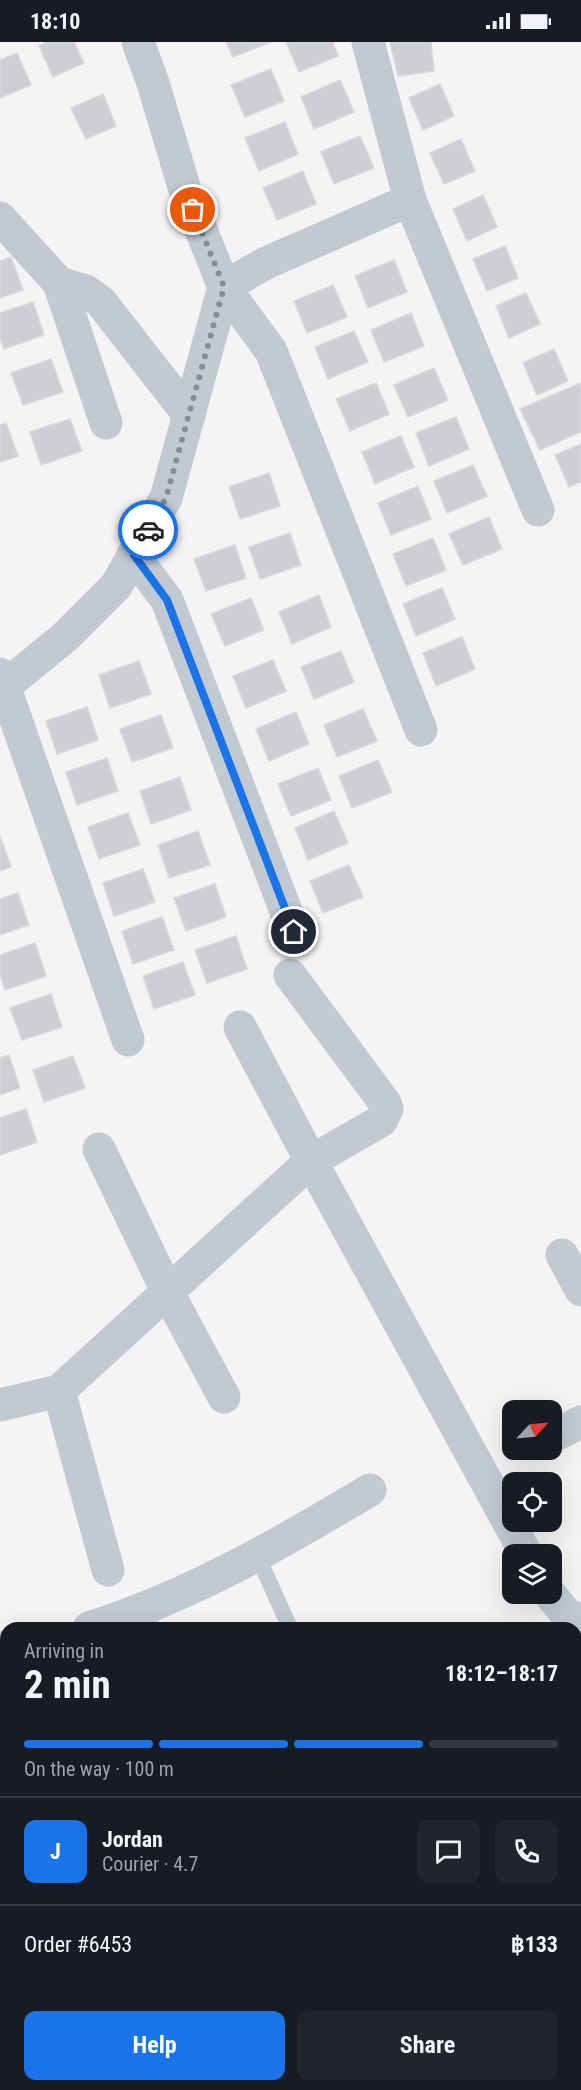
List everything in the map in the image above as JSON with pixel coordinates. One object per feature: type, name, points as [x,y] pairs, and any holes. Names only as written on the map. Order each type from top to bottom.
[{"type":"street","points":[[138,42],[153,83],[185,190],[224,287],[271,351],[421,730]]},
{"type":"street","points":[[368,42],[410,200],[538,510]]},
{"type":"street","points":[[129,1040],[2,684],[65,637],[116,586],[166,498],[224,287],[266,262],[410,200]]},
{"type":"street","points":[[0,218],[59,282],[106,423]]},
{"type":"street","points":[[59,282],[86,291],[101,302],[189,415]]},
{"type":"street","points":[[134,555],[167,600],[294,932]]},
{"type":"street","points":[[0,1403],[59,1391],[311,1161],[381,1121],[387,1109],[381,1097],[290,975]]},
{"type":"street","points":[[240,1028],[521,1544]]},
{"type":"street","points":[[99,1149],[168,1293],[224,1397]]},
{"type":"street","points":[[562,1255],[581,1290]]},
{"type":"street","points":[[59,1391],[108,1570]]},
{"type":"street","points":[[129,1622],[149,1619],[370,1490]]},
{"type":"street","points":[[558,1604],[568,1616],[581,1620]]},
{"type":"lane","points":[[258,1557],[287,1622]]},
{"type":"building","points":[[47,42],[74,42],[84,63],[53,77],[39,46]]},
{"type":"building","points":[[226,42],[271,42],[233,57]]},
{"type":"building","points":[[286,42],[333,42],[338,56],[299,72]]},
{"type":"building","points":[[390,42],[431,42],[434,71],[398,76]]},
{"type":"building","points":[[17,53],[31,85],[0,98],[0,60]]},
{"type":"building","points":[[271,69],[284,101],[245,117],[231,85]]},
{"type":"building","points":[[340,80],[354,112],[314,129],[301,97]]},
{"type":"building","points":[[440,84],[454,116],[423,130],[409,98]]},
{"type":"building","points":[[103,94],[116,126],[86,139],[71,108]]},
{"type":"building","points":[[285,122],[298,154],[259,171],[245,138]]},
{"type":"building","points":[[360,136],[374,168],[334,184],[321,152]]},
{"type":"building","points":[[461,139],[475,171],[444,184],[430,153]]},
{"type":"building","points":[[303,171],[316,204],[277,220],[263,188]]},
{"type":"building","points":[[483,195],[497,227],[467,241],[453,209]]},
{"type":"building","points":[[505,246],[518,278],[487,291],[473,259]]},
{"type":"building","points":[[11,257],[23,290],[0,298],[0,261]]},
{"type":"building","points":[[394,260],[407,292],[368,308],[355,276]]},
{"type":"building","points":[[333,285],[347,317],[307,333],[294,301]]},
{"type":"building","points":[[526,293],[540,324],[509,338],[496,306]]},
{"type":"building","points":[[33,302],[44,335],[4,349],[0,338],[0,313]]},
{"type":"building","points":[[411,313],[424,346],[384,362],[371,330]]},
{"type":"building","points":[[354,331],[368,362],[328,379],[315,347]]},
{"type":"building","points":[[554,349],[568,381],[537,395],[523,363]]},
{"type":"building","points":[[51,359],[63,392],[23,405],[11,373]]},
{"type":"building","points":[[434,368],[448,400],[408,417],[394,385]]},
{"type":"building","points":[[376,383],[389,414],[350,431],[336,399]]},
{"type":"building","points":[[581,383],[581,432],[540,450],[520,409]]},
{"type":"building","points":[[456,417],[469,449],[429,466],[416,433]]},
{"type":"building","points":[[70,419],[82,451],[41,465],[30,432]]},
{"type":"building","points":[[6,423],[18,456],[0,462],[0,425]]},
{"type":"building","points":[[401,436],[414,467],[375,484],[362,452]]},
{"type":"building","points":[[581,444],[581,482],[569,487],[555,455]]},
{"type":"building","points":[[473,465],[487,496],[447,513],[434,481]]},
{"type":"building","points":[[269,473],[280,506],[240,519],[229,487]]},
{"type":"building","points":[[418,486],[431,519],[391,535],[378,503]]},
{"type":"building","points":[[489,517],[502,549],[463,565],[449,534]]},
{"type":"building","points":[[290,533],[301,565],[260,579],[249,547]]},
{"type":"building","points":[[433,538],[446,570],[406,586],[393,554]]},
{"type":"building","points":[[235,545],[246,578],[206,591],[194,559]]},
{"type":"building","points":[[442,588],[455,619],[416,636],[403,604]]},
{"type":"building","points":[[319,595],[331,627],[292,644],[279,612]]},
{"type":"building","points":[[251,598],[264,630],[225,646],[211,614]]},
{"type":"building","points":[[462,637],[475,669],[436,686],[423,653]]},
{"type":"building","points":[[341,651],[354,682],[314,699],[301,667]]},
{"type":"building","points":[[273,660],[286,691],[246,708],[233,676]]},
{"type":"building","points":[[139,661],[151,694],[110,708],[99,675]]},
{"type":"building","points":[[87,707],[98,740],[57,754],[46,721]]},
{"type":"building","points":[[363,709],[377,741],[337,757],[324,725]]},
{"type":"building","points":[[296,712],[309,744],[269,761],[256,729]]},
{"type":"building","points":[[161,715],[173,748],[132,762],[120,729]]},
{"type":"building","points":[[107,758],[118,791],[77,805],[66,772]]},
{"type":"building","points":[[378,760],[392,792],[352,808],[339,776]]},
{"type":"building","points":[[318,768],[331,800],[291,816],[278,784]]},
{"type":"building","points":[[180,777],[191,810],[151,824],[140,791]]},
{"type":"building","points":[[334,811],[348,843],[308,860],[295,828]]},
{"type":"building","points":[[128,813],[140,845],[99,859],[88,827]]},
{"type":"building","points":[[198,831],[210,865],[169,878],[158,845]]},
{"type":"building","points":[[0,836],[11,867],[0,871]]},
{"type":"building","points":[[349,865],[363,897],[323,913],[310,881]]},
{"type":"building","points":[[143,869],[155,902],[114,916],[103,883]]},
{"type":"building","points":[[215,884],[226,917],[186,931],[174,898]]},
{"type":"building","points":[[18,893],[29,925],[0,935],[0,899]]},
{"type":"building","points":[[162,917],[174,950],[133,964],[122,931]]},
{"type":"building","points":[[236,936],[247,969],[207,983],[195,950]]},
{"type":"building","points":[[35,943],[46,976],[5,990],[0,974],[0,955]]},
{"type":"building","points":[[183,962],[195,995],[154,1009],[143,976]]},
{"type":"building","points":[[51,994],[62,1027],[22,1040],[10,1008]]},
{"type":"building","points":[[9,1055],[20,1088],[0,1095],[0,1058]]},
{"type":"building","points":[[73,1056],[85,1088],[44,1102],[33,1070]]},
{"type":"building","points":[[26,1109],[37,1142],[0,1155],[0,1118]]},
{"type":"way so far","points":[[148,530],[166,498],[224,287],[193,210]]},
{"type":"route","points":[[148,530],[134,555],[167,600],[294,932]]}]
